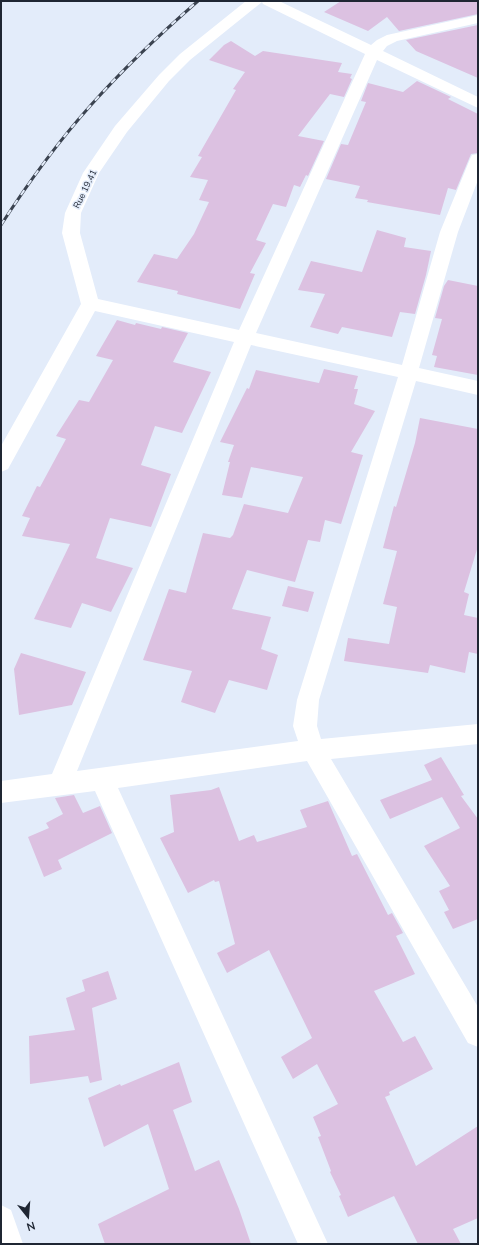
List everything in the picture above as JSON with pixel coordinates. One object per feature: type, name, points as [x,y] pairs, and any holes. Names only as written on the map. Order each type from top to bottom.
[{"type":"street","name":"Rue 19.41","points":[[90,304],[71,233],[73,213],[91,173],[121,129],[164,78],[185,57],[254,1]]},
{"type":"street","points":[[268,1],[478,103]]},
{"type":"street","points":[[60,784],[245,338],[374,52],[382,43],[392,38],[478,19]]},
{"type":"street","points":[[478,159],[449,232],[409,372],[308,700],[305,726],[313,750],[478,1033]]},
{"type":"street","points":[[1,464],[90,304],[478,388]]},
{"type":"street","points":[[1,792],[313,750],[478,734]]},
{"type":"street","points":[[102,779],[313,1244]]},
{"type":"street","points":[[1,1220],[8,1244]]},
{"type":"building","points":[[341,1],[478,1],[478,14],[399,31],[387,17],[368,31],[324,12]]},
{"type":"building","points":[[478,25],[478,78],[416,51],[406,40]]},
{"type":"building","points":[[231,41],[255,56],[263,51],[342,63],[338,72],[352,74],[350,78],[352,79],[344,97],[330,94],[298,136],[324,141],[308,176],[306,175],[300,187],[294,185],[286,207],[273,204],[256,240],[266,243],[250,273],[255,274],[240,309],[177,294],[178,291],[137,282],[154,254],[177,259],[194,234],[209,202],[199,200],[208,180],[190,177],[202,157],[198,156],[236,90],[233,89],[245,72],[209,60],[224,45]]},
{"type":"building","points":[[417,81],[451,97],[448,99],[478,114],[478,153],[471,154],[456,190],[448,188],[440,215],[367,202],[368,200],[355,198],[360,186],[326,179],[341,144],[348,145],[366,102],[361,101],[368,83],[403,92]]},
{"type":"building","points":[[377,230],[406,238],[404,247],[431,251],[415,314],[400,312],[392,337],[342,327],[338,334],[310,327],[325,294],[298,290],[311,261],[362,272]]},
{"type":"building","points":[[448,280],[478,286],[478,375],[434,367],[437,356],[432,355],[442,319],[435,318],[444,286]]},
{"type":"building","points":[[117,320],[135,325],[136,323],[188,333],[173,362],[211,372],[182,433],[155,426],[141,465],[171,474],[151,527],[110,518],[96,558],[133,568],[111,612],[82,603],[71,628],[34,619],[70,544],[22,536],[30,518],[22,516],[37,486],[40,487],[66,439],[56,436],[79,400],[89,402],[113,360],[96,356]]},
{"type":"building","points":[[324,369],[358,376],[354,389],[358,389],[354,404],[375,411],[351,452],[363,455],[341,524],[325,520],[320,542],[308,540],[295,582],[247,570],[232,609],[271,617],[261,649],[278,655],[267,690],[229,680],[215,713],[181,702],[192,671],[143,660],[169,589],[186,593],[203,533],[230,538],[233,535],[244,504],[288,513],[303,477],[251,467],[242,498],[222,495],[230,462],[228,462],[234,445],[220,442],[247,388],[249,389],[256,370],[319,383]]},
{"type":"building","points":[[420,418],[478,429],[478,546],[464,592],[469,594],[464,615],[478,618],[478,654],[469,652],[465,673],[430,665],[428,673],[344,661],[348,638],[389,644],[397,607],[383,604],[397,551],[383,548],[394,506],[396,507],[415,443]]},
{"type":"building","points":[[288,586],[314,592],[308,612],[282,606]]},
{"type":"building","points":[[21,653],[86,672],[72,705],[19,715],[14,669]]},
{"type":"building","points":[[441,757],[464,795],[461,796],[478,819],[478,919],[453,929],[444,912],[449,910],[439,891],[450,886],[424,846],[460,828],[442,797],[390,819],[380,800],[432,780],[424,765]]},
{"type":"building","points":[[219,787],[239,841],[254,835],[257,842],[307,827],[300,810],[328,801],[352,856],[357,854],[388,915],[392,913],[402,931],[403,933],[396,936],[415,974],[374,991],[403,1042],[415,1036],[433,1069],[389,1092],[390,1095],[385,1097],[416,1166],[478,1126],[478,1218],[453,1229],[461,1244],[418,1244],[394,1196],[348,1217],[339,1196],[341,1195],[330,1172],[331,1171],[318,1137],[321,1136],[313,1117],[338,1104],[317,1064],[293,1079],[281,1057],[312,1038],[269,950],[227,973],[217,953],[235,944],[219,881],[215,882],[214,880],[188,893],[160,838],[174,832],[170,795],[211,790]]},
{"type":"building","points":[[74,795],[83,813],[100,806],[112,833],[58,860],[62,869],[44,877],[28,837],[49,828],[46,823],[63,814],[55,798]]},
{"type":"building","points":[[108,971],[117,999],[92,1008],[102,1080],[90,1083],[88,1076],[30,1084],[29,1036],[75,1030],[66,998],[85,991],[82,980]]},
{"type":"building","points":[[179,1062],[192,1102],[173,1110],[195,1171],[219,1160],[239,1209],[251,1244],[105,1244],[98,1224],[169,1189],[148,1124],[104,1147],[88,1098],[120,1084],[121,1086]]},
{"type":"railway","points":[[1,225],[43,164],[91,105],[116,78],[198,1]]}]
